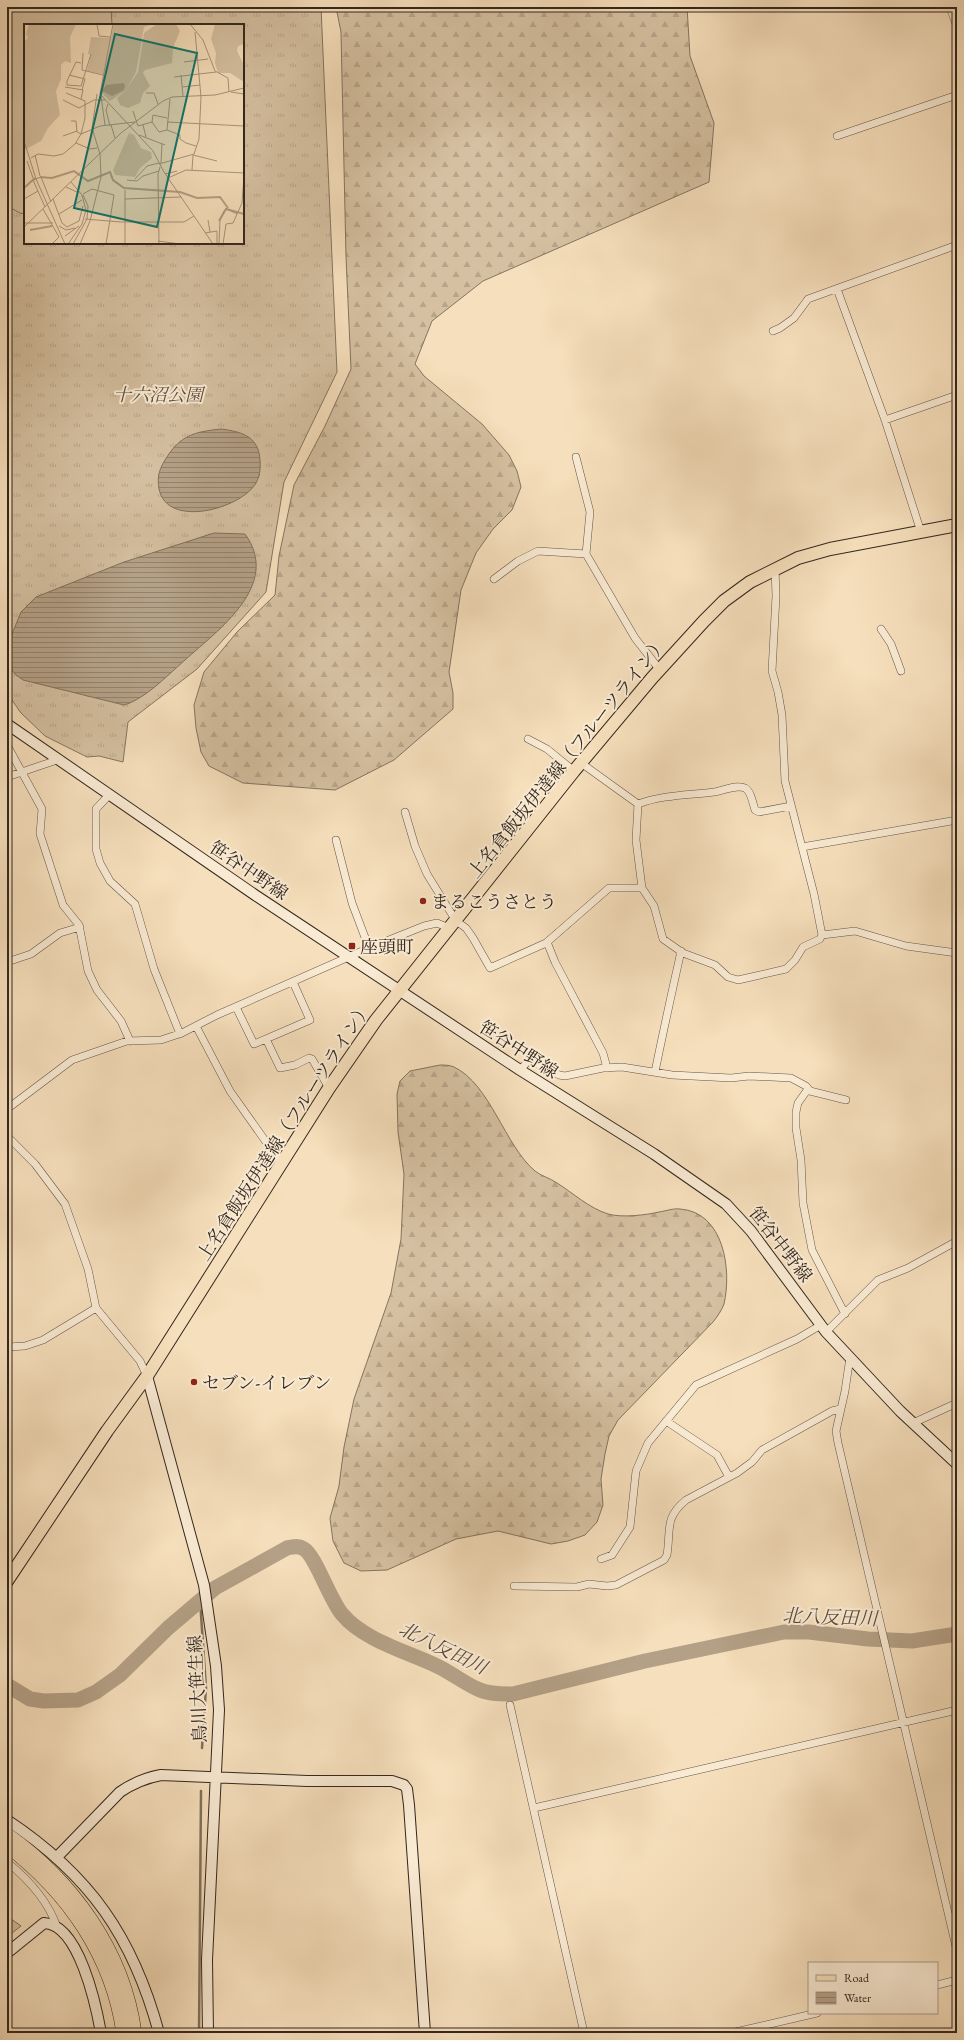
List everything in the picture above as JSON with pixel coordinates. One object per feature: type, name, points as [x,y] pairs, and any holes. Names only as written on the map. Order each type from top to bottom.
[{"type":"highway","points":[[7,1834],[53,1872],[70,1891],[96,1926],[118,1971],[129,2004],[135,2033]]},
{"type":"highway","points":[[7,1846],[53,1887],[85,1929],[106,1970],[119,2009],[123,2033]]},
{"type":"main road","name":"上名倉飯坂伊達線（フルーツライン）","points":[[7,1581],[107,1431],[147,1376],[329,1088],[399,990],[578,767],[660,670],[704,621],[724,601],[750,582],[798,558],[815,553],[957,525]]},
{"type":"street","points":[[950,7],[957,27]]},
{"type":"street","points":[[837,136],[957,95]]},
{"type":"street","points":[[773,331],[794,318],[808,298],[837,289],[957,245]]},
{"type":"street","points":[[837,289],[885,420],[921,532]]},
{"type":"street","points":[[885,420],[957,395]]},
{"type":"street","points":[[576,457],[590,512],[586,554],[635,638],[660,670]]},
{"type":"street","points":[[494,579],[518,561],[538,551],[586,554]]},
{"type":"street","points":[[775,569],[776,602],[772,670],[782,716],[784,769],[791,806],[822,935]]},
{"type":"street","points":[[881,629],[891,644],[901,671]]},
{"type":"street","name":"笹谷中野線","points":[[7,724],[60,759],[109,795],[348,956],[520,1070],[654,1154],[726,1204],[751,1231],[824,1328],[913,1423],[957,1464]]},
{"type":"street","points":[[528,739],[578,767],[638,804],[698,793],[716,792],[735,787],[744,788],[748,791],[755,810],[759,812],[791,806]]},
{"type":"street","points":[[7,745],[42,809],[40,834],[63,904],[80,927],[84,954],[97,990],[121,1021],[130,1041]]},
{"type":"street","points":[[7,777],[60,759]]},
{"type":"street","points":[[109,795],[96,809],[96,849],[100,863],[110,881],[135,904],[154,969],[180,1034]]},
{"type":"street","points":[[638,804],[636,840],[642,888],[654,906],[662,928],[661,936],[681,951],[714,965],[728,977],[738,980],[786,969],[795,960],[803,947],[820,939],[822,935],[855,931],[906,946],[957,953]]},
{"type":"street","points":[[405,812],[415,846],[427,874],[453,924],[473,938],[490,968],[547,942],[608,888],[642,888]]},
{"type":"street","points":[[802,847],[957,820]]},
{"type":"street","points":[[336,840],[352,903],[368,948]]},
{"type":"street","points":[[7,1109],[72,1060],[103,1048],[130,1041],[161,1040],[180,1034],[348,956],[424,926],[437,923],[453,924]]},
{"type":"street","points":[[7,962],[31,954],[60,933],[80,927]]},
{"type":"street","points":[[547,942],[558,968],[603,1053],[607,1068]]},
{"type":"street","points":[[655,1072],[657,1053],[673,992],[681,951]]},
{"type":"street","points":[[236,1007],[254,1044],[310,1020],[293,982]]},
{"type":"street","points":[[196,1026],[230,1091],[281,1163]]},
{"type":"street","points":[[266,1039],[280,1068],[309,1058],[312,1059],[329,1088]]},
{"type":"street","points":[[520,1070],[529,1060],[559,1075],[565,1076],[607,1068],[622,1067],[655,1072],[730,1078],[749,1076],[791,1078],[810,1091],[846,1100]]},
{"type":"street","points":[[808,1089],[798,1102],[796,1112],[796,1128],[801,1160],[803,1203],[812,1250],[844,1314]]},
{"type":"street","points":[[7,1136],[35,1164],[65,1204],[88,1269],[96,1308],[140,1361],[147,1376]]},
{"type":"street","points":[[601,1559],[612,1555],[630,1527],[636,1471],[648,1443],[696,1385],[824,1328],[844,1314],[878,1280],[908,1268],[957,1241]]},
{"type":"street","points":[[7,1347],[25,1346],[43,1340],[96,1308]]},
{"type":"street","points":[[850,1357],[845,1391],[836,1431],[838,1443],[957,1951]]},
{"type":"street","name":"鳥川大笹生線","points":[[147,1376],[204,1585],[212,1630],[219,1710],[207,1960],[208,2033]]},
{"type":"street","points":[[913,1423],[957,1403]]},
{"type":"street","points":[[514,1586],[577,1587],[589,1584],[607,1586],[629,1579],[664,1560],[667,1555],[670,1518],[673,1512],[686,1500],[729,1477],[752,1462],[762,1450],[832,1411],[840,1409]]},
{"type":"street","points":[[666,1421],[717,1455],[729,1477]]},
{"type":"street","points":[[510,1705],[584,2033]]},
{"type":"street","points":[[534,1808],[957,1710]]},
{"type":"street","points":[[56,1858],[120,1792],[132,1784],[146,1778],[161,1775],[216,1778],[392,1781],[404,1785],[407,1789],[409,1805],[425,2033]]},
{"type":"street","points":[[7,1820],[56,1858],[95,1897],[111,1918],[120,1933],[145,1987],[159,2033]]},
{"type":"street","points":[[7,1862],[25,1878],[52,1911],[57,1927]]},
{"type":"street","points":[[7,1953],[44,1923],[52,1924],[57,1927],[71,1942],[86,1974],[95,2004],[101,2033]]},
{"type":"street","points":[[938,1985],[957,1980]]},
{"type":"street","points":[[731,2033],[813,2014]]},
{"type":"green space","name":"十六沼公園","points":[[7,7],[321,7],[337,372],[284,482],[266,592],[197,669],[128,722],[123,762],[99,756],[87,757],[45,736],[21,713],[7,693]]},
{"type":"green space","points":[[7,7],[111,7],[112,24],[24,24],[24,214],[7,206]]},
{"type":"green space","points":[[336,7],[687,7],[690,56],[714,123],[709,182],[483,281],[432,321],[415,364],[424,376],[482,424],[509,455],[517,471],[521,487],[512,510],[493,529],[476,553],[461,590],[449,672],[453,693],[453,709],[394,760],[335,790],[243,783],[209,766],[201,752],[196,728],[194,705],[204,672],[237,632],[275,595],[279,556],[294,485],[325,426],[351,369],[346,257],[341,32]]},
{"type":"green space","points":[[440,1065],[449,1065],[454,1067],[467,1075],[478,1087],[515,1147],[524,1160],[535,1171],[554,1181],[594,1208],[608,1214],[627,1216],[680,1209],[695,1213],[707,1220],[715,1231],[722,1245],[727,1275],[724,1304],[713,1322],[618,1420],[609,1436],[605,1454],[601,1479],[603,1505],[597,1522],[585,1535],[568,1541],[551,1544],[498,1531],[456,1539],[387,1570],[361,1571],[344,1563],[333,1541],[330,1518],[339,1486],[344,1447],[354,1399],[391,1293],[401,1239],[404,1174],[398,1132],[397,1094],[400,1081],[410,1071]]},
{"type":"green space","points":[[7,1916],[21,1926],[7,1937]]},
{"type":"water","points":[[221,429],[239,432],[249,438],[257,447],[259,453],[260,472],[256,483],[248,492],[236,501],[221,507],[205,511],[189,512],[175,509],[165,501],[159,489],[159,474],[165,460],[176,445],[188,436]]},
{"type":"water","points":[[214,533],[245,534],[254,553],[256,571],[251,588],[241,605],[214,635],[140,698],[124,705],[23,680],[15,674],[7,663],[7,646],[21,612],[36,597],[124,562]]},
{"type":"waterway","name":"北八反田川","points":[[7,1685],[30,1699],[44,1701],[78,1700],[96,1692],[120,1675],[168,1628],[215,1588],[287,1548],[296,1547],[300,1547],[308,1553],[318,1569],[337,1607],[351,1623],[374,1638],[437,1666],[474,1688],[492,1693],[513,1694],[645,1661],[784,1632],[809,1632],[868,1639],[912,1641],[957,1634]]},
{"type":"waterway","points":[[200,1600],[206,1688],[202,1748]]},
{"type":"waterway","points":[[199,2033],[201,1791]]},
{"type":"place","name":"まるこうさとう","points":[[423,901]]},
{"type":"place","name":"座頭町","points":[[352,946]]},
{"type":"place","name":"セブン-イレブン","points":[[194,1382]]}]
